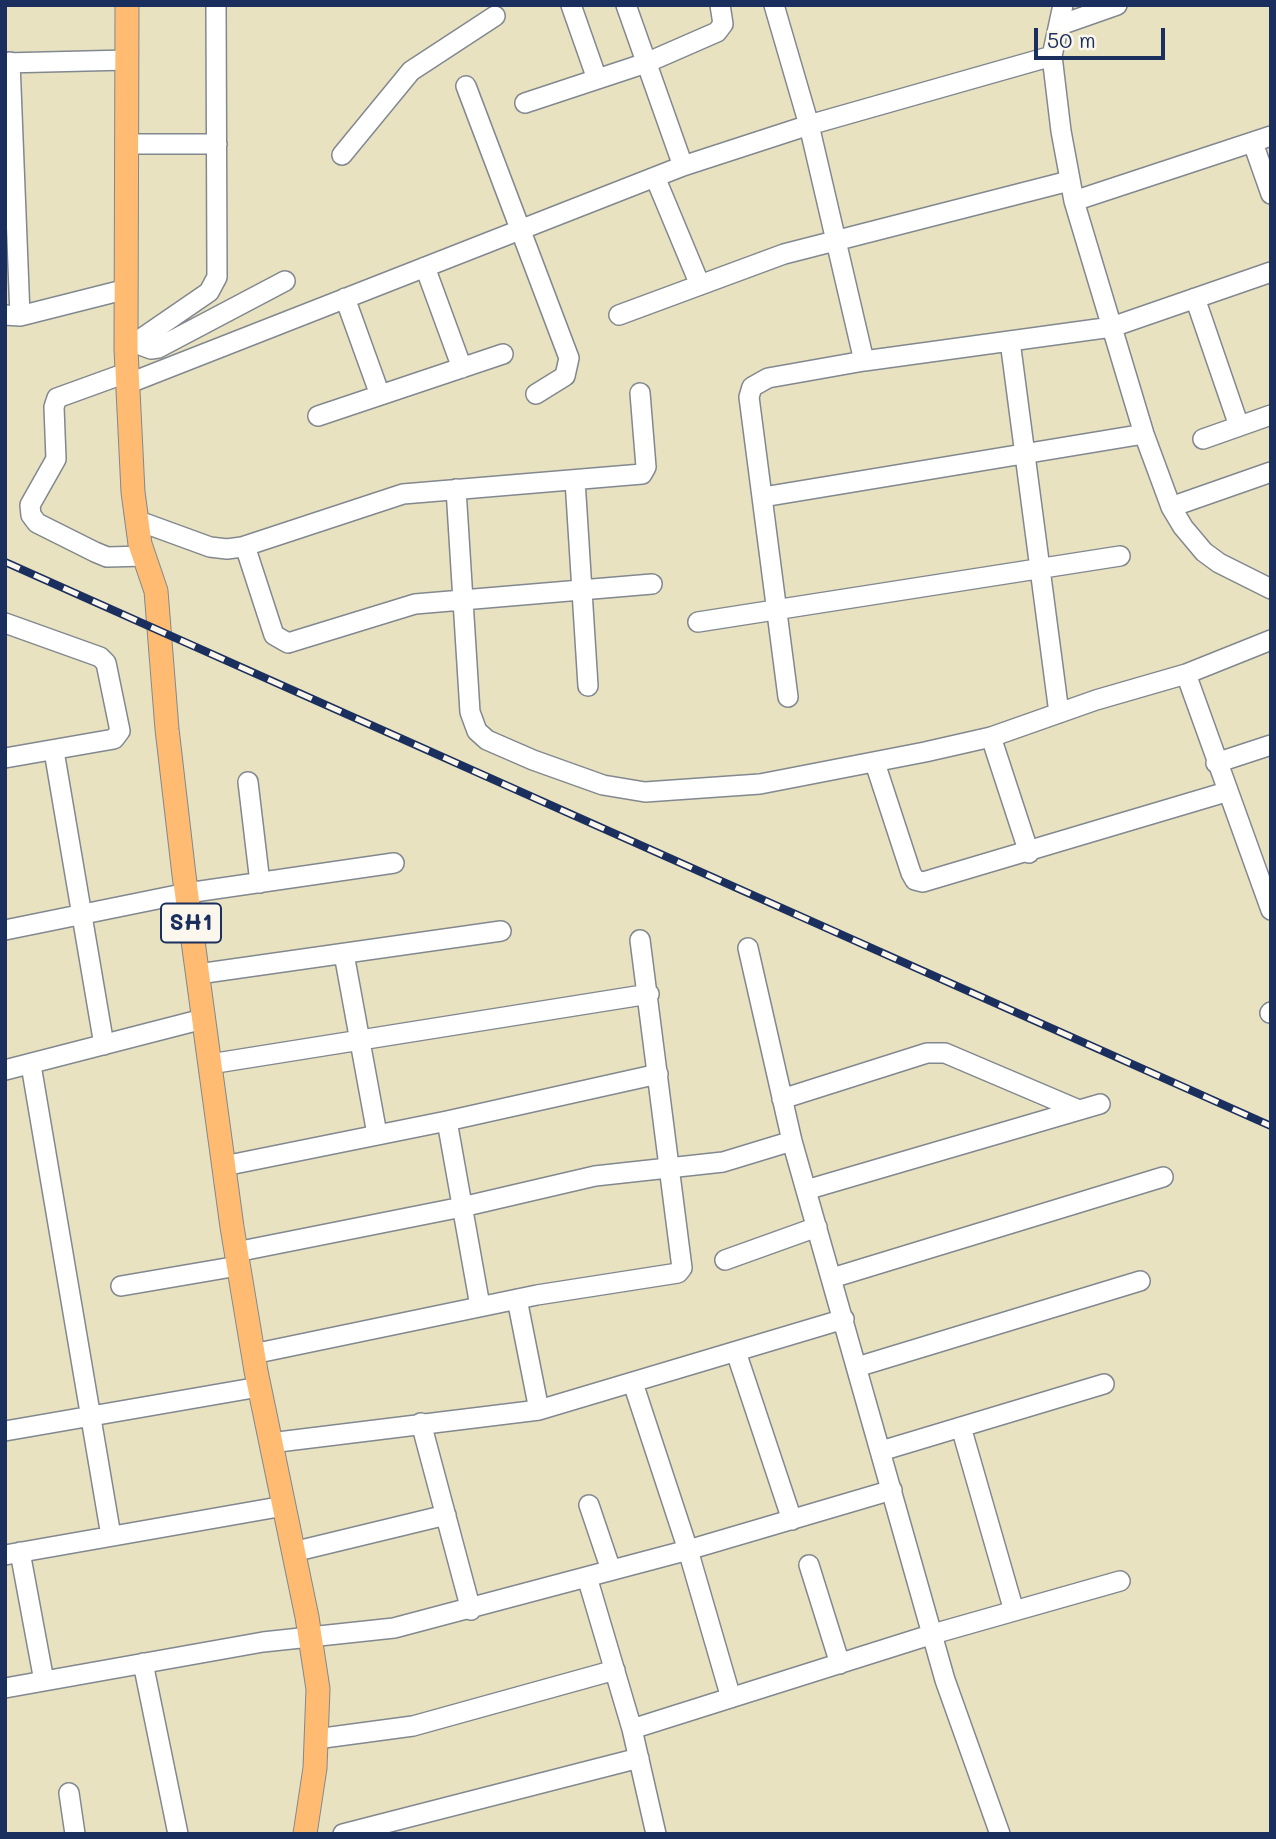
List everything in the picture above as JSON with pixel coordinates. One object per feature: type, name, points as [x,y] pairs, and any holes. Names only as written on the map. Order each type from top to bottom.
[{"type":"main road","name":"SH1","points":[[127,5],[127,289],[130,346],[126,379],[136,520],[156,591],[167,729],[237,1259],[318,1689],[316,1739],[305,1834]]},
{"type":"street","points":[[130,346],[215,286],[216,5]]},
{"type":"street","points":[[571,5],[597,79]]},
{"type":"street","points":[[626,5],[683,166]]},
{"type":"street","points":[[525,103],[646,63],[718,32],[723,24],[720,5]]},
{"type":"street","points":[[774,5],[809,125],[864,361]]},
{"type":"street","points":[[1062,5],[1052,55],[1069,181],[1144,434],[1171,507],[1182,527],[1204,552],[1219,563],[1271,589]]},
{"type":"street","points":[[1060,25],[1117,5]]},
{"type":"street","points":[[342,155],[411,71],[498,9]]},
{"type":"street","points":[[145,556],[107,557],[37,523],[31,515],[30,505],[53,470],[56,459],[54,407],[57,398],[126,379],[345,298],[683,166],[809,125],[1052,55]]},
{"type":"street","points":[[127,60],[8,62],[13,315],[127,289]]},
{"type":"street","points":[[466,86],[569,358],[565,376],[536,394]]},
{"type":"street","points":[[1074,201],[1262,139],[1271,194]]},
{"type":"street","points":[[127,144],[217,144]]},
{"type":"street","points":[[655,177],[700,285]]},
{"type":"street","points":[[619,315],[784,254],[1069,181]]},
{"type":"street","points":[[425,267],[462,368]]},
{"type":"street","points":[[788,697],[749,397],[751,387],[768,379],[864,361],[1112,327],[1271,272]]},
{"type":"street","points":[[130,346],[158,348],[285,281]]},
{"type":"street","points":[[345,298],[380,396]]},
{"type":"street","points":[[1195,298],[1239,426]]},
{"type":"street","points":[[1010,341],[1059,713]]},
{"type":"street","points":[[318,416],[503,354]]},
{"type":"street","points":[[136,520],[209,547],[228,549],[245,546],[402,494],[642,474],[646,467],[640,393]]},
{"type":"street","points":[[1203,439],[1271,415]]},
{"type":"street","points":[[763,497],[1144,434]]},
{"type":"street","points":[[1171,507],[1271,472]]},
{"type":"street","points":[[575,480],[588,686]]},
{"type":"street","points":[[456,489],[470,712],[477,731],[487,740],[533,760],[603,785],[645,792],[760,784],[875,763],[991,737],[1186,674],[1271,640]]},
{"type":"street","points":[[245,546],[274,635],[281,642],[288,643],[415,604],[652,584]]},
{"type":"street","points":[[698,622],[1120,556]]},
{"type":"street","points":[[5,623],[100,657],[110,671],[120,724],[118,737],[5,758]]},
{"type":"street","points":[[1186,674],[1226,792],[1270,906]]},
{"type":"street","points":[[991,737],[1029,853]]},
{"type":"street","points":[[1216,763],[1271,745]]},
{"type":"street","points":[[54,751],[104,1045]]},
{"type":"street","points":[[875,763],[915,880],[933,882],[1226,792]]},
{"type":"street","points":[[248,782],[260,883]]},
{"type":"street","points":[[5,930],[81,917],[187,893],[394,863]]},
{"type":"street","points":[[198,974],[501,931]]},
{"type":"street","points":[[253,1354],[480,1306],[678,1273],[682,1268],[682,1260],[640,940]]},
{"type":"street","points":[[748,948],[792,1141],[945,1680],[1000,1834]]},
{"type":"street","points":[[344,954],[377,1134]]},
{"type":"street","points":[[210,1064],[649,994]]},
{"type":"street","points":[[5,1070],[204,1019]]},
{"type":"street","points":[[782,1099],[927,1053],[945,1053],[1079,1110]]},
{"type":"street","points":[[31,1065],[111,1536]]},
{"type":"street","points":[[224,1166],[447,1121],[658,1074]]},
{"type":"street","points":[[806,1190],[1100,1104]]},
{"type":"street","points":[[447,1121],[480,1306]]},
{"type":"street","points":[[121,1286],[594,1176],[723,1162],[792,1141]]},
{"type":"street","points":[[832,1278],[1163,1177]]},
{"type":"street","points":[[725,1260],[817,1227]]},
{"type":"street","points":[[857,1367],[1140,1281]]},
{"type":"street","points":[[517,1299],[539,1410]]},
{"type":"street","points":[[270,1443],[539,1410],[844,1319]]},
{"type":"street","points":[[736,1352],[792,1520]]},
{"type":"street","points":[[633,1383],[688,1550],[731,1698]]},
{"type":"street","points":[[881,1451],[1104,1384]]},
{"type":"street","points":[[5,1432],[259,1387]]},
{"type":"street","points":[[421,1423],[471,1610]]},
{"type":"street","points":[[961,1427],[1014,1611]]},
{"type":"street","points":[[5,1688],[263,1642],[394,1628],[471,1610],[688,1550],[892,1490]]},
{"type":"street","points":[[589,1505],[611,1570]]},
{"type":"street","points":[[44,1681],[13,1554],[284,1506]]},
{"type":"street","points":[[293,1552],[446,1516]]},
{"type":"street","points":[[809,1565],[840,1664]]},
{"type":"street","points":[[587,1577],[632,1729],[656,1834]]},
{"type":"street","points":[[632,1729],[933,1634],[1120,1581]]},
{"type":"street","points":[[143,1663],[178,1834]]},
{"type":"street","points":[[316,1739],[413,1726],[615,1670]]},
{"type":"street","points":[[343,1834],[639,1758]]},
{"type":"street","points":[[69,1793],[75,1834]]},
{"type":"railway","points":[[5,562],[1271,1126]]}]
